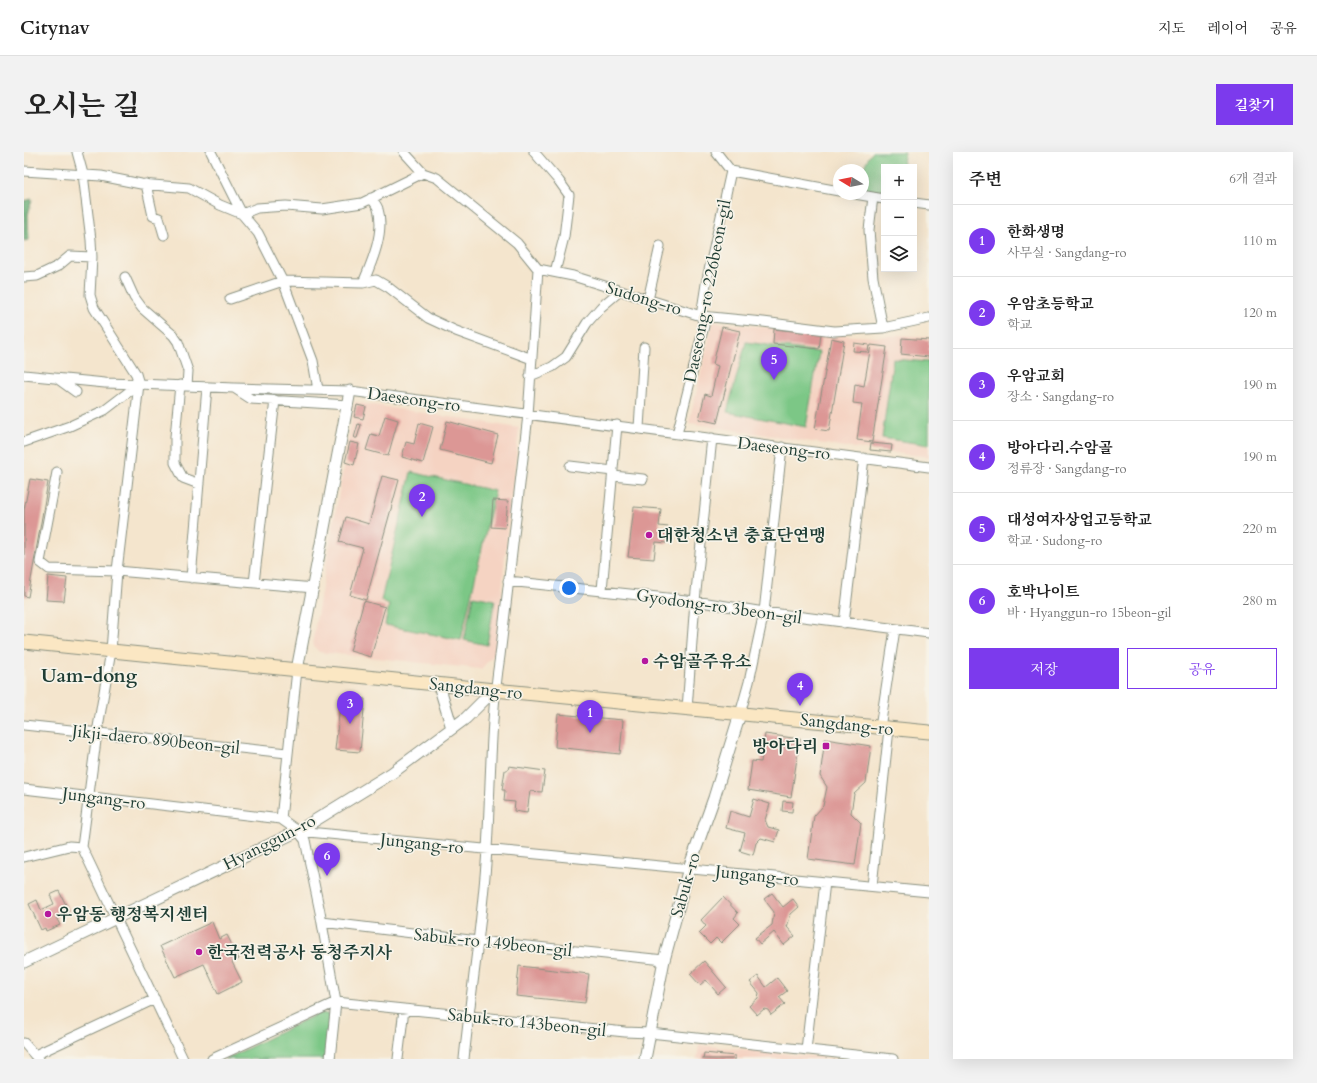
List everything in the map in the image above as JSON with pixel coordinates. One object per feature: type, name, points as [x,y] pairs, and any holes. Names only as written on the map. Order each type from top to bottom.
[{"type":"main road","name":"Sangdang-ro","points":[[24,642],[494,690],[929,732]]},
{"type":"street","points":[[77,152],[83,174],[92,257],[90,295],[94,308],[136,374],[139,384],[117,571],[111,651],[97,733],[82,847],[183,1059]]},
{"type":"street","points":[[211,152],[242,214],[258,233],[283,281],[313,361],[318,390]]},
{"type":"street","points":[[404,152],[423,174],[437,178],[517,243],[538,269],[528,415],[494,690],[487,850],[464,1059]]},
{"type":"street","points":[[534,152],[569,195],[564,236],[554,272]]},
{"type":"street","points":[[716,152],[730,170],[833,190]]},
{"type":"street","name":"Daeseong-ro 226beon-gil","points":[[677,434],[704,326],[701,316],[706,284],[730,170]]},
{"type":"street","points":[[24,171],[83,174],[146,184],[189,188],[220,205],[242,214],[257,208],[286,206],[322,209],[362,203],[423,174]]},
{"type":"street","points":[[146,184],[153,216],[159,218],[164,235]]},
{"type":"street","points":[[869,196],[881,198]]},
{"type":"street","points":[[873,197],[869,230],[873,278],[883,328]]},
{"type":"street","points":[[363,283],[372,263],[380,230],[378,209],[371,198]]},
{"type":"street","points":[[917,203],[929,205]]},
{"type":"street","points":[[648,300],[660,246]]},
{"type":"street","points":[[24,277],[36,276],[58,266],[70,256],[92,257]]},
{"type":"street","name":"Sudong-ro","points":[[538,269],[573,276],[701,316],[834,331],[883,328],[929,318]]},
{"type":"street","points":[[125,277],[134,297],[142,308],[173,335],[178,342],[188,371],[183,386],[175,437],[175,463],[183,478],[199,484]]},
{"type":"street","points":[[230,300],[283,281],[363,283],[376,280],[388,287],[428,318],[456,331],[532,359]]},
{"type":"street","points":[[530,376],[552,367],[566,357],[587,323],[620,291]]},
{"type":"street","points":[[640,428],[644,347]]},
{"type":"street","name":"Daeseong-ro","points":[[24,375],[105,383],[350,391],[929,467]]},
{"type":"street","points":[[57,378],[76,392]]},
{"type":"street","points":[[24,442],[70,426],[105,410],[139,384]]},
{"type":"street","points":[[191,578],[207,387]]},
{"type":"street","points":[[234,388],[251,399],[348,405]]},
{"type":"street","points":[[281,819],[297,670],[314,588],[350,391]]},
{"type":"street","points":[[254,583],[275,400]]},
{"type":"street","points":[[602,590],[617,425]]},
{"type":"street","points":[[687,709],[712,438]]},
{"type":"street","points":[[740,714],[749,682],[764,612],[782,447]]},
{"type":"street","points":[[844,623],[864,458]]},
{"type":"street","points":[[570,466],[643,479]]},
{"type":"street","points":[[57,472],[40,562],[49,569],[117,571],[314,588]]},
{"type":"street","name":"Gyodong-ro 3beon-gil","points":[[508,582],[602,590],[696,601],[844,623],[929,632]]},
{"type":"street","points":[[872,886],[884,728],[895,629]]},
{"type":"street","points":[[439,684],[452,728]]},
{"type":"street","name":"Hyanggun-ro","points":[[24,962],[115,917],[298,831],[392,773],[466,718],[494,690]]},
{"type":"street","name":"Sabuk-ro","points":[[646,1059],[664,960],[689,868],[714,798],[740,714]]},
{"type":"street","name":"Jikji-daero 890beon-gil","points":[[24,725],[288,753]]},
{"type":"street","name":"Jungang-ro","points":[[24,789],[281,819],[298,831],[929,892]]},
{"type":"street","points":[[298,831],[305,840],[322,922],[336,1002],[330,1059]]},
{"type":"street","points":[[24,857],[69,846],[82,847]]},
{"type":"street","points":[[806,1050],[825,882]]},
{"type":"street","name":"Sabuk-ro 149beon-gil","points":[[322,922],[478,941],[664,960]]},
{"type":"street","points":[[24,1043],[37,1057],[85,1032],[155,999]]},
{"type":"street","points":[[212,1059],[336,1002]]},
{"type":"street","name":"Sabuk-ro 143beon-gil","points":[[336,1002],[625,1032],[650,1032],[893,1059]]},
{"type":"street","points":[[398,1059],[404,1009]]},
{"type":"shaded area","points":[[713,322],[854,336],[877,337],[900,335],[929,337],[929,457],[838,446],[689,423]]},
{"type":"shaded area","points":[[355,402],[519,428],[504,566],[498,650],[481,669],[319,652],[312,644]]},
{"type":"shaded area","points":[[699,1045],[840,1059],[697,1059]]},
{"type":"green space","points":[[873,152],[905,152],[903,164],[881,164],[881,193],[869,191],[869,164],[866,164]]},
{"type":"green space","points":[[32,199],[28,215],[29,240],[24,241],[24,201]]},
{"type":"green space","points":[[746,342],[819,352],[806,427],[727,412]]},
{"type":"green space","points":[[893,359],[929,362],[929,445],[882,438]]},
{"type":"green space","points":[[411,472],[495,491],[461,640],[385,625],[389,605],[381,601]]},
{"type":"green space","points":[[473,596],[495,600],[487,645],[464,640]]},
{"type":"green space","points":[[319,1013],[330,1014],[325,1059],[226,1059]]},
{"type":"building","points":[[722,327],[740,331],[717,423],[699,419],[705,394],[711,396],[718,366],[713,364]]},
{"type":"building","points":[[774,329],[821,334],[819,349],[773,344]]},
{"type":"building","points":[[831,338],[844,341],[829,431],[815,429]]},
{"type":"building","points":[[902,338],[929,340],[929,357],[901,354]]},
{"type":"building","points":[[854,343],[869,345],[868,352],[853,351]]},
{"type":"building","points":[[871,345],[887,347],[872,442],[857,440],[862,404],[853,403],[855,384],[864,386]]},
{"type":"building","points":[[357,405],[366,407],[363,419],[354,417]]},
{"type":"building","points":[[385,416],[398,420],[388,456],[366,450],[371,434],[379,436]]},
{"type":"building","points":[[447,421],[498,435],[491,463],[440,450]]},
{"type":"building","points":[[419,423],[433,427],[423,463],[402,457],[406,442],[414,444]]},
{"type":"building","points":[[358,424],[361,425],[357,438],[354,438]]},
{"type":"building","points":[[350,442],[359,444],[354,465],[345,462]]},
{"type":"building","points":[[871,443],[892,445],[891,452],[870,450]]},
{"type":"building","points":[[382,476],[399,480],[366,600],[350,595],[363,548],[339,542],[346,517],[369,524]]},
{"type":"building","points":[[30,479],[48,482],[28,597],[24,596],[24,510]]},
{"type":"building","points":[[493,500],[508,501],[505,528],[491,527]]},
{"type":"building","name":"대한청소년 충효단연맹","points":[[634,507],[661,509],[659,526],[669,527],[667,543],[656,542],[654,559],[628,557]]},
{"type":"building","points":[[48,576],[67,578],[64,601],[46,600]]},
{"type":"building","points":[[364,601],[385,607],[371,657],[350,651]]},
{"type":"building","points":[[341,696],[365,699],[360,752],[335,750]]},
{"type":"building","points":[[558,714],[623,720],[620,754],[555,747]]},
{"type":"building","points":[[765,734],[800,739],[791,797],[748,790],[752,761],[761,762]]},
{"type":"building","points":[[825,739],[871,746],[866,783],[854,794],[851,813],[861,823],[855,865],[808,859],[814,816],[823,806],[827,787],[820,776]]},
{"type":"building","points":[[509,766],[545,771],[542,792],[530,791],[527,813],[514,811],[515,802],[504,801],[505,790],[502,790],[505,770],[508,770]]},
{"type":"building","points":[[754,799],[770,804],[765,820],[768,827],[779,830],[775,842],[761,838],[756,843],[753,855],[740,851],[745,833],[726,828],[730,811],[749,817]]},
{"type":"building","points":[[783,801],[793,802],[792,812],[782,811]]},
{"type":"building","name":"우암동 행정복지센터","points":[[59,891],[69,911],[56,917],[60,925],[46,931],[45,928],[41,930],[29,904],[37,900],[41,910],[54,904],[50,895]]},
{"type":"building","points":[[772,893],[783,907],[793,899],[799,907],[791,914],[787,927],[795,936],[784,945],[774,932],[760,944],[755,938],[772,925],[774,912],[764,899]]},
{"type":"building","points":[[723,897],[738,913],[734,918],[740,924],[721,943],[716,938],[710,944],[699,933],[706,926],[701,920]]},
{"type":"building","name":"한국전력공사 동청주지사","points":[[212,922],[219,939],[227,935],[239,959],[232,962],[242,982],[218,994],[204,964],[175,977],[160,946]]},
{"type":"building","points":[[704,961],[726,987],[718,994],[706,980],[700,985],[690,974]]},
{"type":"building","points":[[519,966],[589,974],[585,1003],[516,996]]},
{"type":"building","points":[[758,976],[766,987],[777,978],[787,991],[779,997],[785,1004],[771,1015],[768,1010],[764,1009],[757,1015],[749,1006],[758,998],[759,993],[750,982]]},
{"type":"building","points":[[704,1053],[735,1056],[735,1059],[703,1059]]},
{"type":"place","name":"대성여자상업고등학교","points":[[774,380]]},
{"type":"place","name":"우암초등학교","points":[[422,517]]},
{"type":"place","name":"대한청소년 충효단연맹","points":[[649,535]]},
{"type":"place","name":"수암골주유소","points":[[645,661]]},
{"type":"place","name":"방아다리.수암골","points":[[800,706]]},
{"type":"place","name":"우암교회","points":[[350,724]]},
{"type":"place","name":"한화생명","points":[[590,733]]},
{"type":"place","name":"방아다리","points":[[826,746]]},
{"type":"place","name":"호박나이트","points":[[327,876]]},
{"type":"place","name":"우암동 행정복지센터","points":[[48,914]]},
{"type":"place","name":"한국전력공사 동청주지사","points":[[199,952]]},
{"type":"district","name":"Uam-dong","points":[[89,675]]}]
